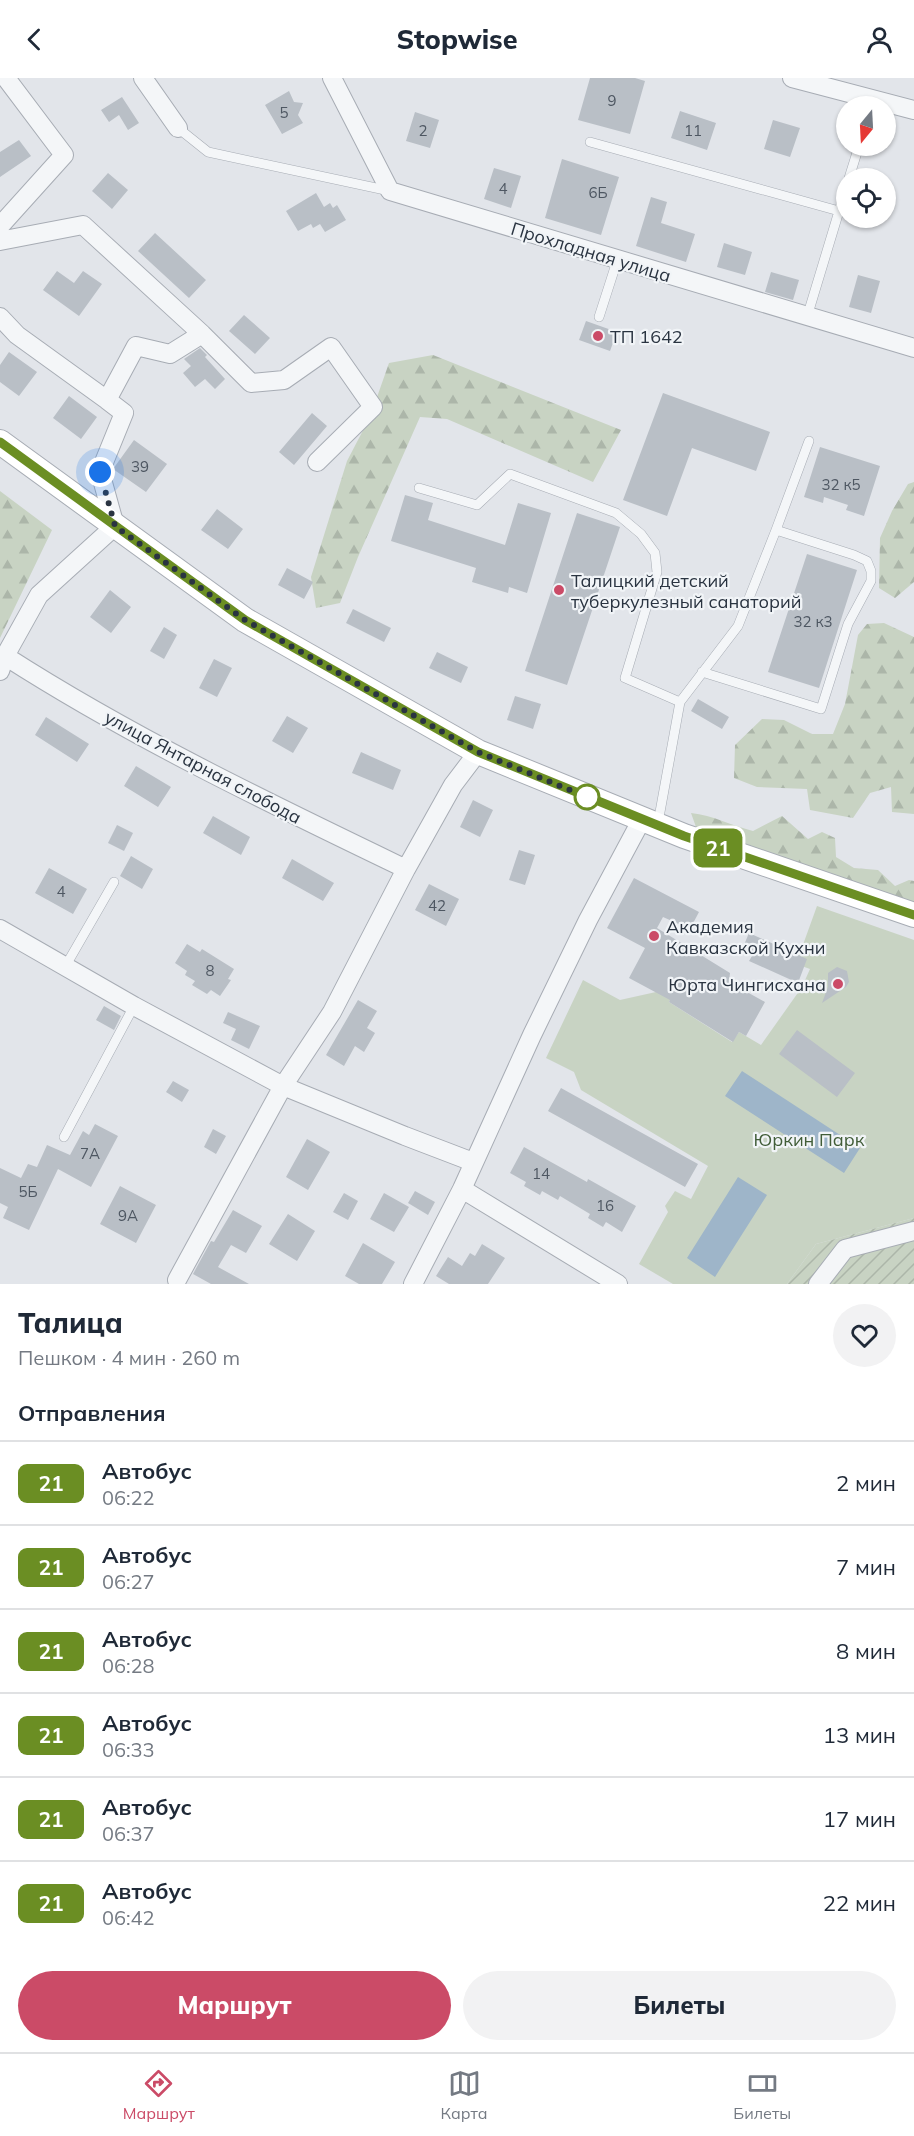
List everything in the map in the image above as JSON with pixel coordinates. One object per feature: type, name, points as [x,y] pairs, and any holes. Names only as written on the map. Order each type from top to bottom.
[{"type":"street","points":[[0,226],[64,154],[6,78]]},
{"type":"street","points":[[143,78],[178,128]]},
{"type":"street","points":[[332,78],[390,191]]},
{"type":"street","points":[[792,78],[848,96]]},
{"type":"street","points":[[896,107],[914,110]]},
{"type":"street","name":"Прохладная улица","points":[[390,191],[617,261],[914,348]]},
{"type":"street","points":[[0,241],[83,225],[202,334],[251,383],[284,380],[331,347],[374,407],[317,462]]},
{"type":"street","points":[[0,317],[17,335],[124,413],[100,472],[115,526]]},
{"type":"street","points":[[107,400],[136,346],[171,354],[202,334]]},
{"type":"street","points":[[0,442],[245,620],[478,752],[650,822],[914,915]]},
{"type":"street","points":[[3,663],[39,595],[115,526]]},
{"type":"street","name":"улица Янтарная слобода","points":[[3,663],[31,673],[172,752],[406,869]]},
{"type":"street","points":[[177,1280],[283,1086],[332,1012],[406,869],[453,785],[478,752]]},
{"type":"street","points":[[413,1284],[462,1189],[588,920],[650,822]]},
{"type":"street","points":[[0,929],[134,1006],[283,1086],[473,1162]]},
{"type":"street","points":[[462,1189],[618,1284]]},
{"type":"street","points":[[818,1284],[845,1249],[914,1231]]},
{"type":"lane","points":[[178,128],[208,152],[390,191]]},
{"type":"lane","points":[[590,142],[836,210]]},
{"type":"lane","points":[[807,317],[836,221]]},
{"type":"lane","points":[[599,317],[617,261]]},
{"type":"lane","points":[[650,822],[680,702],[738,626],[808,441]]},
{"type":"lane","points":[[419,488],[477,505],[510,474],[616,513],[641,534],[655,553],[657,572],[625,678],[680,702]]},
{"type":"lane","points":[[702,672],[821,709],[848,624],[871,581],[871,571],[867,561],[854,555],[776,530]]},
{"type":"lane","points":[[65,967],[114,882]]},
{"type":"lane","points":[[64,1137],[134,1006]]},
{"type":"green space","points":[[433,355],[621,430],[593,482],[447,419],[420,417],[340,603],[316,608],[311,577],[347,461],[370,417],[389,363]]},
{"type":"green space","points":[[914,482],[914,582],[895,598],[879,588],[880,538],[908,484]]},
{"type":"green space","points":[[0,491],[52,530],[0,638]]},
{"type":"green space","points":[[884,623],[914,637],[914,814],[892,812],[891,787],[870,793],[853,818],[810,810],[807,789],[757,787],[734,778],[735,745],[762,719],[784,720],[812,734],[833,734],[845,704],[858,635],[867,624]]},
{"type":"green space","points":[[691,813],[753,831],[782,816],[808,839],[822,832],[835,838],[836,857],[854,868],[878,870],[895,886],[909,880],[914,881],[914,907],[696,827]]},
{"type":"green space","name":"Юркин Парк","points":[[817,906],[914,940],[914,1218],[816,1244],[787,1284],[673,1284],[639,1264],[668,1212],[665,1206],[675,1191],[691,1199],[708,1166],[581,1090],[574,1072],[546,1058],[583,980],[620,1000],[656,992],[673,995],[669,1002],[732,1042],[739,1032],[761,1045],[802,987],[810,969],[796,964]]},
{"type":"green space","points":[[914,1218],[914,1284],[787,1284],[816,1244]]},
{"type":"water","points":[[742,1071],[860,1148],[844,1173],[725,1096]]},
{"type":"water","points":[[738,1177],[767,1195],[715,1277],[687,1258]]},
{"type":"building","points":[[590,78],[635,78],[645,81],[630,134],[578,120]]},
{"type":"building","points":[[289,91],[294,102],[303,103],[298,115],[303,123],[282,134],[265,105]]},
{"type":"building","points":[[122,97],[139,123],[128,130],[119,115],[109,122],[101,110]]},
{"type":"building","points":[[680,111],[716,123],[707,150],[671,138]]},
{"type":"building","points":[[415,112],[439,120],[430,148],[406,141]]},
{"type":"building","points":[[773,120],[800,128],[790,157],[764,149]]},
{"type":"building","points":[[19,140],[31,156],[0,177],[0,152]]},
{"type":"building","points":[[562,159],[619,177],[601,235],[545,218]]},
{"type":"building","points":[[494,168],[521,176],[511,208],[484,199]]},
{"type":"building","points":[[108,173],[128,190],[112,209],[92,191]]},
{"type":"building","points":[[316,193],[324,207],[330,203],[333,208],[337,205],[346,220],[325,232],[320,224],[313,228],[311,224],[298,231],[286,211]]},
{"type":"building","points":[[651,197],[667,202],[661,223],[695,234],[686,262],[636,246]]},
{"type":"building","points":[[155,233],[206,280],[189,298],[138,251]]},
{"type":"building","points":[[724,243],[752,252],[745,275],[717,267]]},
{"type":"building","points":[[57,271],[74,283],[83,271],[102,284],[79,316],[43,290]]},
{"type":"building","points":[[771,272],[799,280],[793,300],[765,292]]},
{"type":"building","points":[[858,275],[880,281],[871,313],[849,307]]},
{"type":"building","points":[[244,315],[270,338],[255,354],[229,331]]},
{"type":"building","name":"ТП 1642","points":[[586,321],[617,332],[610,351],[579,340]]},
{"type":"building","points":[[200,348],[225,379],[215,389],[205,379],[195,387],[183,373],[191,366],[184,359]]},
{"type":"building","points":[[9,352],[37,372],[19,396],[0,382],[0,365]]},
{"type":"building","points":[[663,393],[770,432],[756,471],[692,448],[667,516],[623,500]]},
{"type":"building","points":[[69,396],[97,417],[81,439],[53,418]]},
{"type":"building","points":[[312,413],[327,426],[294,465],[279,452]]},
{"type":"building","points":[[134,440],[167,464],[146,492],[113,469]]},
{"type":"building","points":[[820,447],[880,466],[864,516],[846,510],[848,505],[824,497],[823,503],[804,497]]},
{"type":"building","points":[[405,495],[433,503],[428,520],[505,545],[518,503],[551,513],[527,593],[509,587],[508,593],[472,582],[476,568],[391,541]]},
{"type":"building","points":[[217,509],[243,529],[228,549],[201,530]]},
{"type":"building","points":[[577,513],[620,527],[567,685],[525,671]]},
{"type":"building","points":[[807,554],[857,570],[819,688],[768,672]]},
{"type":"building","points":[[287,568],[313,582],[304,599],[278,585]]},
{"type":"building","points":[[110,590],[131,607],[111,633],[90,617]]},
{"type":"building","points":[[353,609],[391,628],[384,642],[346,623]]},
{"type":"building","points":[[164,627],[177,635],[164,659],[150,651]]},
{"type":"building","points":[[437,652],[468,667],[461,683],[429,668]]},
{"type":"building","points":[[214,659],[232,668],[217,697],[199,688]]},
{"type":"building","points":[[515,696],[541,704],[533,729],[507,720]]},
{"type":"building","points":[[698,699],[729,717],[722,729],[691,711]]},
{"type":"building","points":[[287,716],[308,728],[293,753],[272,741]]},
{"type":"building","points":[[46,717],[89,744],[77,762],[35,735]]},
{"type":"building","points":[[361,752],[401,770],[393,790],[352,773]]},
{"type":"building","points":[[136,766],[171,787],[158,807],[124,786]]},
{"type":"building","points":[[473,800],[493,810],[480,837],[460,827]]},
{"type":"building","points":[[213,816],[250,837],[241,855],[203,833]]},
{"type":"building","points":[[117,825],[133,833],[124,851],[108,843]]},
{"type":"building","points":[[519,850],[535,855],[525,885],[509,880]]},
{"type":"building","points":[[131,856],[153,869],[142,889],[120,876]]},
{"type":"building","points":[[292,859],[334,883],[323,901],[282,878]]},
{"type":"building","points":[[49,868],[87,889],[73,914],[35,893]]},
{"type":"building","points":[[634,878],[699,912],[690,929],[663,917],[657,928],[730,973],[729,982],[765,1002],[746,1036],[739,1032],[733,1042],[669,1002],[670,1000],[629,978],[645,948],[607,928]]},
{"type":"building","points":[[429,884],[459,899],[446,926],[415,910]]},
{"type":"building","points":[[749,933],[807,959],[798,983],[749,961],[752,956],[741,952]]},
{"type":"building","points":[[187,944],[200,952],[202,949],[234,969],[228,979],[231,980],[220,996],[211,990],[207,994],[192,985],[195,981],[185,975],[187,971],[175,963]]},
{"type":"building","name":"Юрта Чингисхана","points":[[837,967],[847,971],[849,982],[846,987],[822,1003],[828,987],[828,973]]},
{"type":"building","points":[[358,1000],[377,1011],[367,1028],[375,1033],[364,1052],[355,1046],[344,1066],[326,1055]]},
{"type":"building","points":[[104,1006],[121,1016],[114,1030],[96,1020]]},
{"type":"building","points":[[228,1012],[260,1026],[249,1049],[231,1040],[236,1029],[223,1023]]},
{"type":"building","points":[[797,1030],[855,1073],[837,1097],[779,1054]]},
{"type":"building","points":[[173,1081],[189,1090],[182,1102],[166,1092]]},
{"type":"building","points":[[561,1088],[698,1164],[685,1187],[548,1111]]},
{"type":"building","points":[[95,1124],[118,1136],[91,1187],[58,1169],[29,1230],[3,1218],[8,1207],[0,1203],[0,1168],[21,1178],[28,1164],[37,1167],[47,1145],[70,1155],[83,1131],[89,1135]]},
{"type":"building","points":[[213,1129],[226,1136],[216,1154],[204,1147]]},
{"type":"building","points":[[307,1139],[330,1152],[308,1190],[286,1177]]},
{"type":"building","points":[[524,1147],[636,1206],[622,1232],[606,1222],[603,1227],[588,1218],[590,1214],[560,1196],[558,1200],[542,1191],[540,1195],[524,1186],[526,1182],[510,1173]]},
{"type":"building","points":[[120,1186],[156,1205],[136,1243],[100,1224]]},
{"type":"building","points":[[415,1191],[435,1202],[428,1215],[408,1203]]},
{"type":"building","points":[[344,1193],[358,1201],[348,1220],[333,1212]]},
{"type":"building","points":[[384,1193],[409,1207],[394,1232],[370,1219]]},
{"type":"building","points":[[233,1210],[262,1226],[246,1253],[231,1245],[218,1267],[249,1284],[211,1284],[193,1274],[211,1241],[214,1242]]},
{"type":"building","points":[[288,1214],[315,1231],[297,1261],[269,1244]]},
{"type":"building","points":[[363,1243],[395,1262],[382,1284],[359,1284],[345,1276]]},
{"type":"building","points":[[482,1244],[505,1258],[488,1284],[449,1284],[436,1276],[448,1257],[462,1266],[470,1253],[475,1256]]},
{"type":"bus line","name":"21","points":[[0,442],[245,620],[478,752],[684,836],[914,915]]},
{"type":"place","name":"ТП 1642","points":[[598,336]]},
{"type":"place","name":"Талицкий детский туберкулезный санаторий","points":[[559,590]]},
{"type":"place","name":"Академия Кавказской Кухни","points":[[654,936]]},
{"type":"place","name":"Юрта Чингисхана","points":[[838,984]]},
{"type":"route","points":[[100,472],[115,526],[245,620],[478,752],[587,797]]}]
